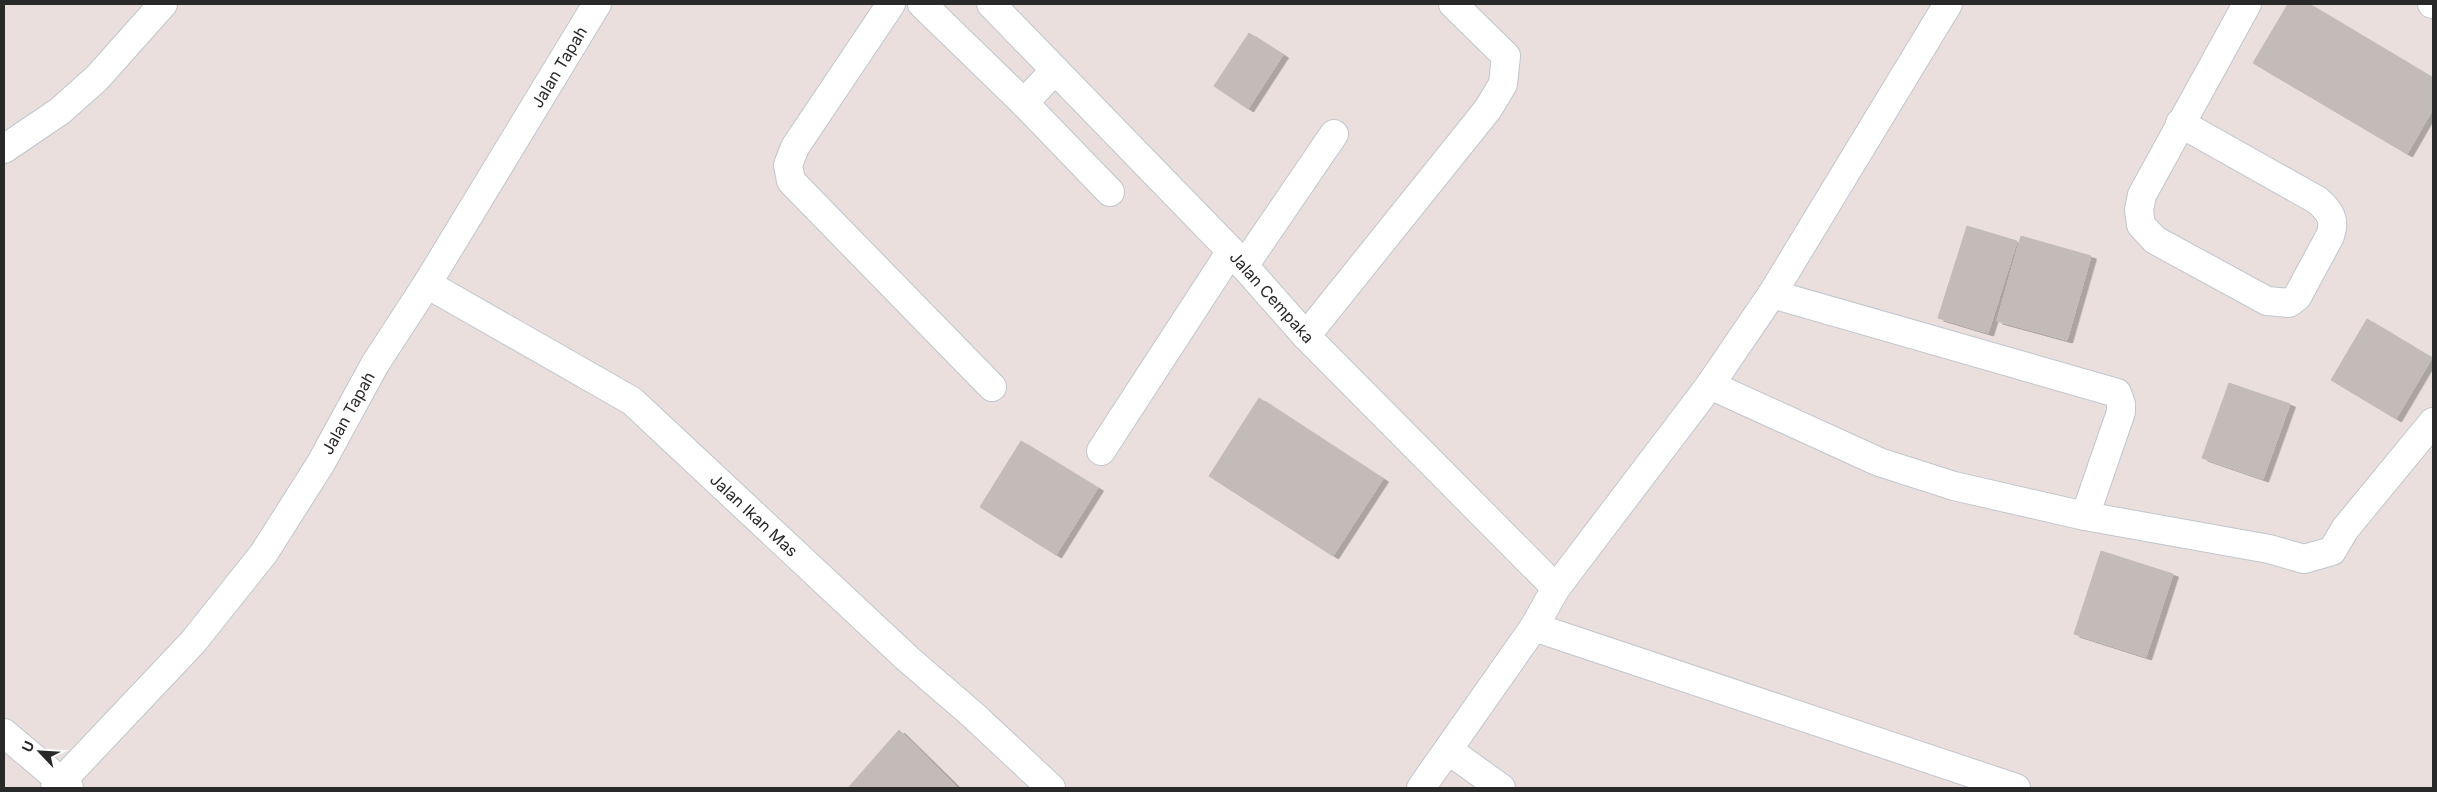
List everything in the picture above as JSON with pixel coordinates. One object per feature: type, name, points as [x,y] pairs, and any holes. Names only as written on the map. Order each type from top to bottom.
[{"type":"street","points":[[4,149],[60,111],[91,83],[162,4]]},
{"type":"street","name":"Jalan Tapah","points":[[62,786],[193,642],[264,553],[321,463],[375,364],[427,284],[597,4]]},
{"type":"street","points":[[891,4],[795,147],[788,165],[791,181],[992,387]]},
{"type":"street","points":[[922,4],[1024,102],[1110,192]]},
{"type":"street","name":"Jalan Cempaka","points":[[991,4],[1237,258],[1306,336],[1556,588]]},
{"type":"street","points":[[1306,336],[1470,133],[1503,84],[1506,56],[1453,4]]},
{"type":"street","points":[[1421,788],[1534,627],[1556,588],[1710,385],[1772,294],[1948,4]]},
{"type":"street","points":[[2180,123],[2317,200],[2332,217],[2333,227],[2330,236],[2297,297],[2289,302],[2267,301],[2155,240],[2141,225],[2139,210],[2142,195],[2180,123],[2247,4]]},
{"type":"street","points":[[1024,102],[1055,70]]},
{"type":"street","points":[[1101,451],[1237,258],[1334,134]]},
{"type":"street","name":"Jalan Ikan Mas","points":[[427,284],[632,401],[908,660],[973,715],[1042,785]]},
{"type":"street","points":[[1772,294],[2117,393],[2122,404],[2121,412],[2085,516]]},
{"type":"street","points":[[1710,385],[1879,462],[1954,486],[2085,516],[2269,549],[2304,559],[2332,552],[2345,529],[2433,422]]},
{"type":"street","points":[[1534,627],[2016,788]]},
{"type":"street","points":[[4,733],[62,786]]},
{"type":"street","points":[[1448,750],[1501,788]]},
{"type":"building","points":[[2288,4],[2309,4],[2433,78],[2433,109],[2407,154],[2253,63]]},
{"type":"building","points":[[1249,33],[1283,55],[1248,109],[1214,86]]},
{"type":"building","points":[[1967,226],[2017,241],[1988,333],[1938,318]]},
{"type":"building","points":[[2021,236],[2091,256],[2067,340],[1997,321]]},
{"type":"building","points":[[2367,319],[2432,358],[2396,419],[2331,380]]},
{"type":"building","points":[[2229,383],[2290,404],[2263,479],[2202,458]]},
{"type":"building","points":[[1259,398],[1383,479],[1333,556],[1209,476]]},
{"type":"building","points":[[1021,441],[1098,488],[1056,555],[980,507]]},
{"type":"building","points":[[2101,551],[2173,574],[2146,657],[2074,634]]},
{"type":"building","points":[[899,730],[958,788],[848,788]]}]
